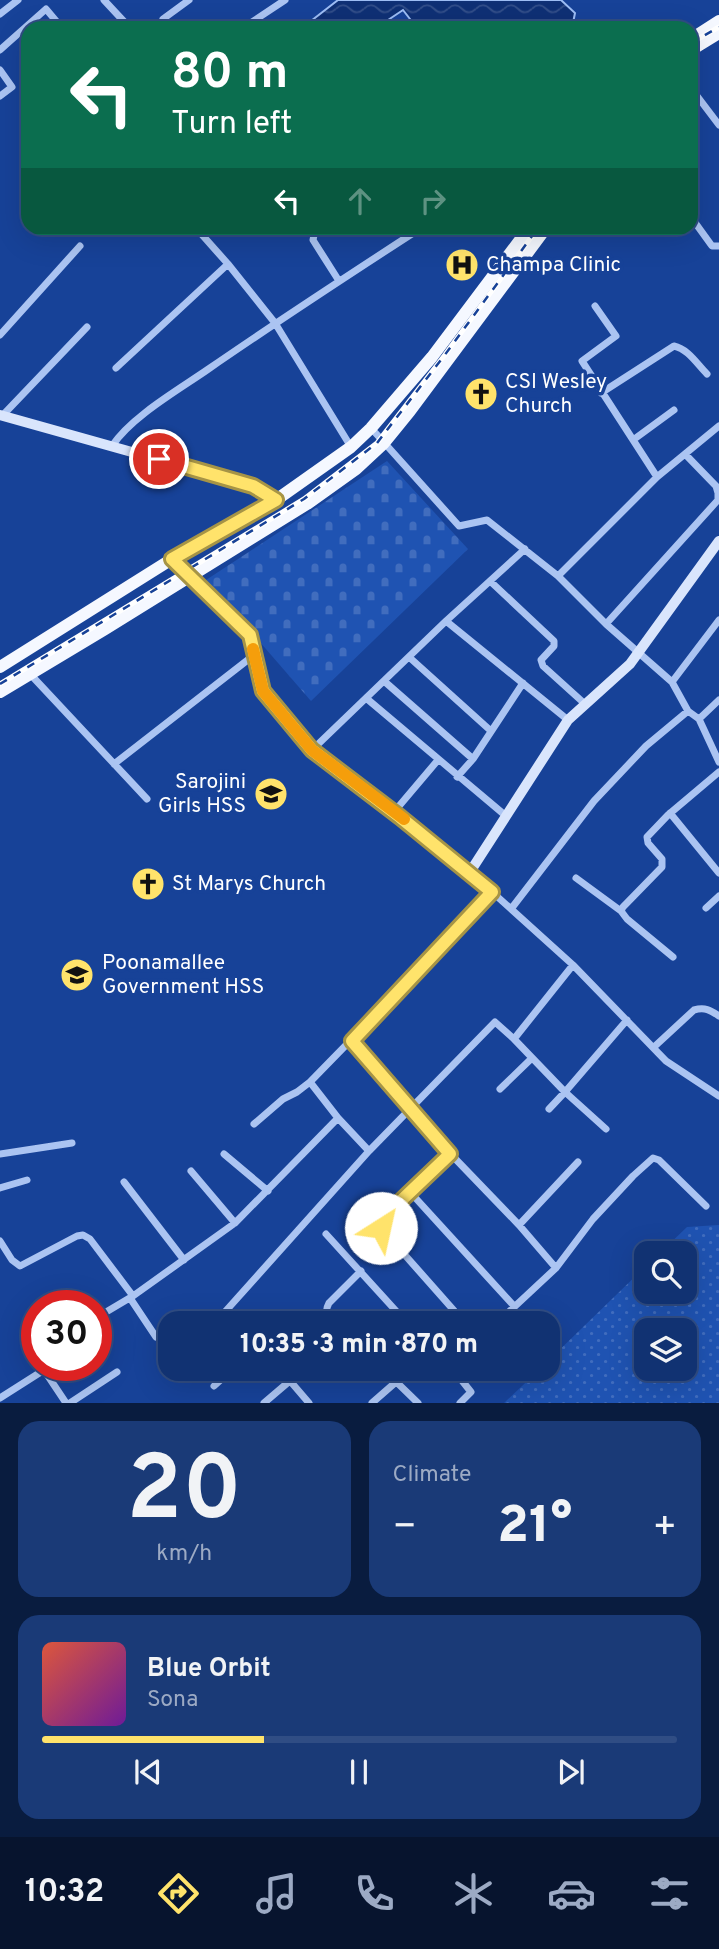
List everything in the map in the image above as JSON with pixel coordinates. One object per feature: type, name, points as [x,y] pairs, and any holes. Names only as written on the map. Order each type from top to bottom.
[{"type":"main road","points":[[698,34],[719,21]]},
{"type":"main road","points":[[698,46],[719,33]]},
{"type":"main road","points":[[0,667],[172,559],[276,500],[351,447],[432,358],[524,235]]},
{"type":"main road","points":[[0,692],[307,504],[356,469],[384,443],[410,411],[541,235]]},
{"type":"street","points":[[0,14],[18,0]]},
{"type":"street","points":[[40,0],[56,21]]},
{"type":"street","points":[[104,0],[124,21]]},
{"type":"street","points":[[163,19],[189,0]]},
{"type":"street","points":[[254,21],[285,0]]},
{"type":"street","points":[[33,21],[46,9]]},
{"type":"street","points":[[0,50],[21,31]]},
{"type":"street","points":[[0,70],[12,87],[0,96]]},
{"type":"street","points":[[698,97],[719,125]]},
{"type":"street","points":[[698,227],[712,246],[719,246]]},
{"type":"street","points":[[202,235],[275,323],[351,447]]},
{"type":"street","points":[[314,235],[313,240],[339,281]]},
{"type":"street","points":[[112,446],[119,436],[161,401],[410,235]]},
{"type":"street","points":[[0,335],[80,246]]},
{"type":"street","points":[[116,368],[228,264]]},
{"type":"street","points":[[595,306],[616,336],[582,361],[657,477]]},
{"type":"street","points":[[87,327],[1,416],[253,486],[276,500]]},
{"type":"street","points":[[601,393],[674,346],[679,346],[690,355],[707,374]]},
{"type":"street","points":[[633,440],[674,410]]},
{"type":"street","points":[[558,576],[657,477],[719,426]]},
{"type":"street","points":[[371,428],[459,526],[487,520],[558,576],[606,624],[672,682],[688,711],[699,719],[719,762]]},
{"type":"street","points":[[606,624],[718,500],[716,486],[685,454]]},
{"type":"street","points":[[470,872],[568,720],[630,664],[719,541]]},
{"type":"street","points":[[312,750],[525,549]]},
{"type":"street","points":[[172,559],[250,635],[263,691],[312,750],[470,872],[573,965],[678,1070],[719,1096]]},
{"type":"street","points":[[490,581],[554,641],[554,646],[541,660],[543,666],[585,704]]},
{"type":"street","points":[[672,682],[719,620]]},
{"type":"street","points":[[446,621],[568,720]]},
{"type":"street","points":[[114,764],[254,655]]},
{"type":"street","points":[[408,657],[491,731]]},
{"type":"street","points":[[31,675],[147,799]]},
{"type":"street","points":[[384,681],[473,759]]},
{"type":"street","points":[[457,777],[473,759],[523,683]]},
{"type":"street","points":[[366,698],[506,816]]},
{"type":"street","points":[[699,719],[719,700]]},
{"type":"street","points":[[511,909],[594,801],[646,746],[688,711]]},
{"type":"street","points":[[394,812],[438,760]]},
{"type":"street","points":[[621,911],[662,867],[662,859],[646,840],[670,813],[719,772]]},
{"type":"street","points":[[670,813],[719,873]]},
{"type":"street","points":[[576,878],[621,911],[673,957]]},
{"type":"street","points":[[254,1124],[283,1099],[310,1082],[492,892]]},
{"type":"street","points":[[706,908],[719,896]]},
{"type":"street","points":[[514,1039],[573,965]]},
{"type":"street","points":[[654,1047],[694,1010],[711,1010],[719,1016]]},
{"type":"street","points":[[549,1109],[627,1020]]},
{"type":"street","points":[[226,1311],[369,1152],[495,1022],[606,1129]]},
{"type":"street","points":[[352,1041],[450,1154],[519,1225],[556,1268]]},
{"type":"street","points":[[500,1089],[532,1058]]},
{"type":"street","points":[[310,1082],[369,1152]]},
{"type":"street","points":[[112,1308],[235,1223],[338,1118]]},
{"type":"street","points":[[0,1154],[72,1143]]},
{"type":"street","points":[[224,1154],[268,1191]]},
{"type":"street","points":[[450,1154],[385,1216],[381,1228],[454,1311]]},
{"type":"street","points":[[509,1311],[556,1268],[593,1219],[653,1158],[659,1160],[706,1206]]},
{"type":"street","points":[[519,1225],[578,1162]]},
{"type":"street","points":[[191,1171],[235,1223]]},
{"type":"street","points":[[0,1188],[27,1180]]},
{"type":"street","points":[[124,1182],[184,1260]]},
{"type":"street","points":[[410,1192],[514,1306]]},
{"type":"street","points":[[326,1234],[396,1311]]},
{"type":"street","points":[[0,1241],[12,1260],[20,1266],[83,1235],[90,1240],[131,1297],[156,1337]]},
{"type":"street","points":[[326,1311],[329,1303],[361,1272]]},
{"type":"street","points":[[53,1381],[68,1403],[117,1372]]},
{"type":"street","points":[[0,1398],[25,1381]]},
{"type":"street","points":[[214,1386],[220,1381]]},
{"type":"street","points":[[264,1403],[290,1381],[309,1403]]},
{"type":"street","points":[[460,1403],[471,1392],[462,1381]]},
{"type":"street","points":[[372,1403],[397,1382],[418,1403]]},
{"type":"green space","points":[[387,461],[468,549],[311,701],[206,580]]},
{"type":"green space","points":[[719,1225],[719,1403],[504,1403],[527,1381],[560,1381],[560,1349],[634,1278],[634,1304],[697,1304],[697,1241],[672,1241],[687,1227]]},
{"type":"water","points":[[338,0],[561,0],[575,13],[573,21],[412,21],[403,10],[386,21],[311,21]]},
{"type":"railway","points":[[698,39],[719,27]]},
{"type":"railway","points":[[0,684],[304,499],[377,443],[533,235]]},
{"type":"slow traffic","points":[[253,649],[263,691],[312,750],[404,819]]},
{"type":"place","name":"Champa Clinic","points":[[462,265]]},
{"type":"place","name":"CSI Wesley Church","points":[[481,394]]},
{"type":"place","name":"Sarojini Girls HSS","points":[[271,794]]},
{"type":"place","name":"St Marys Church","points":[[148,884]]},
{"type":"place","name":"Poonamallee Government HSS","points":[[77,975]]},
{"type":"route","points":[[159,459],[253,486],[276,500],[172,559],[250,635],[263,691],[312,750],[492,892],[352,1041],[450,1154],[385,1216],[381,1228]]}]
